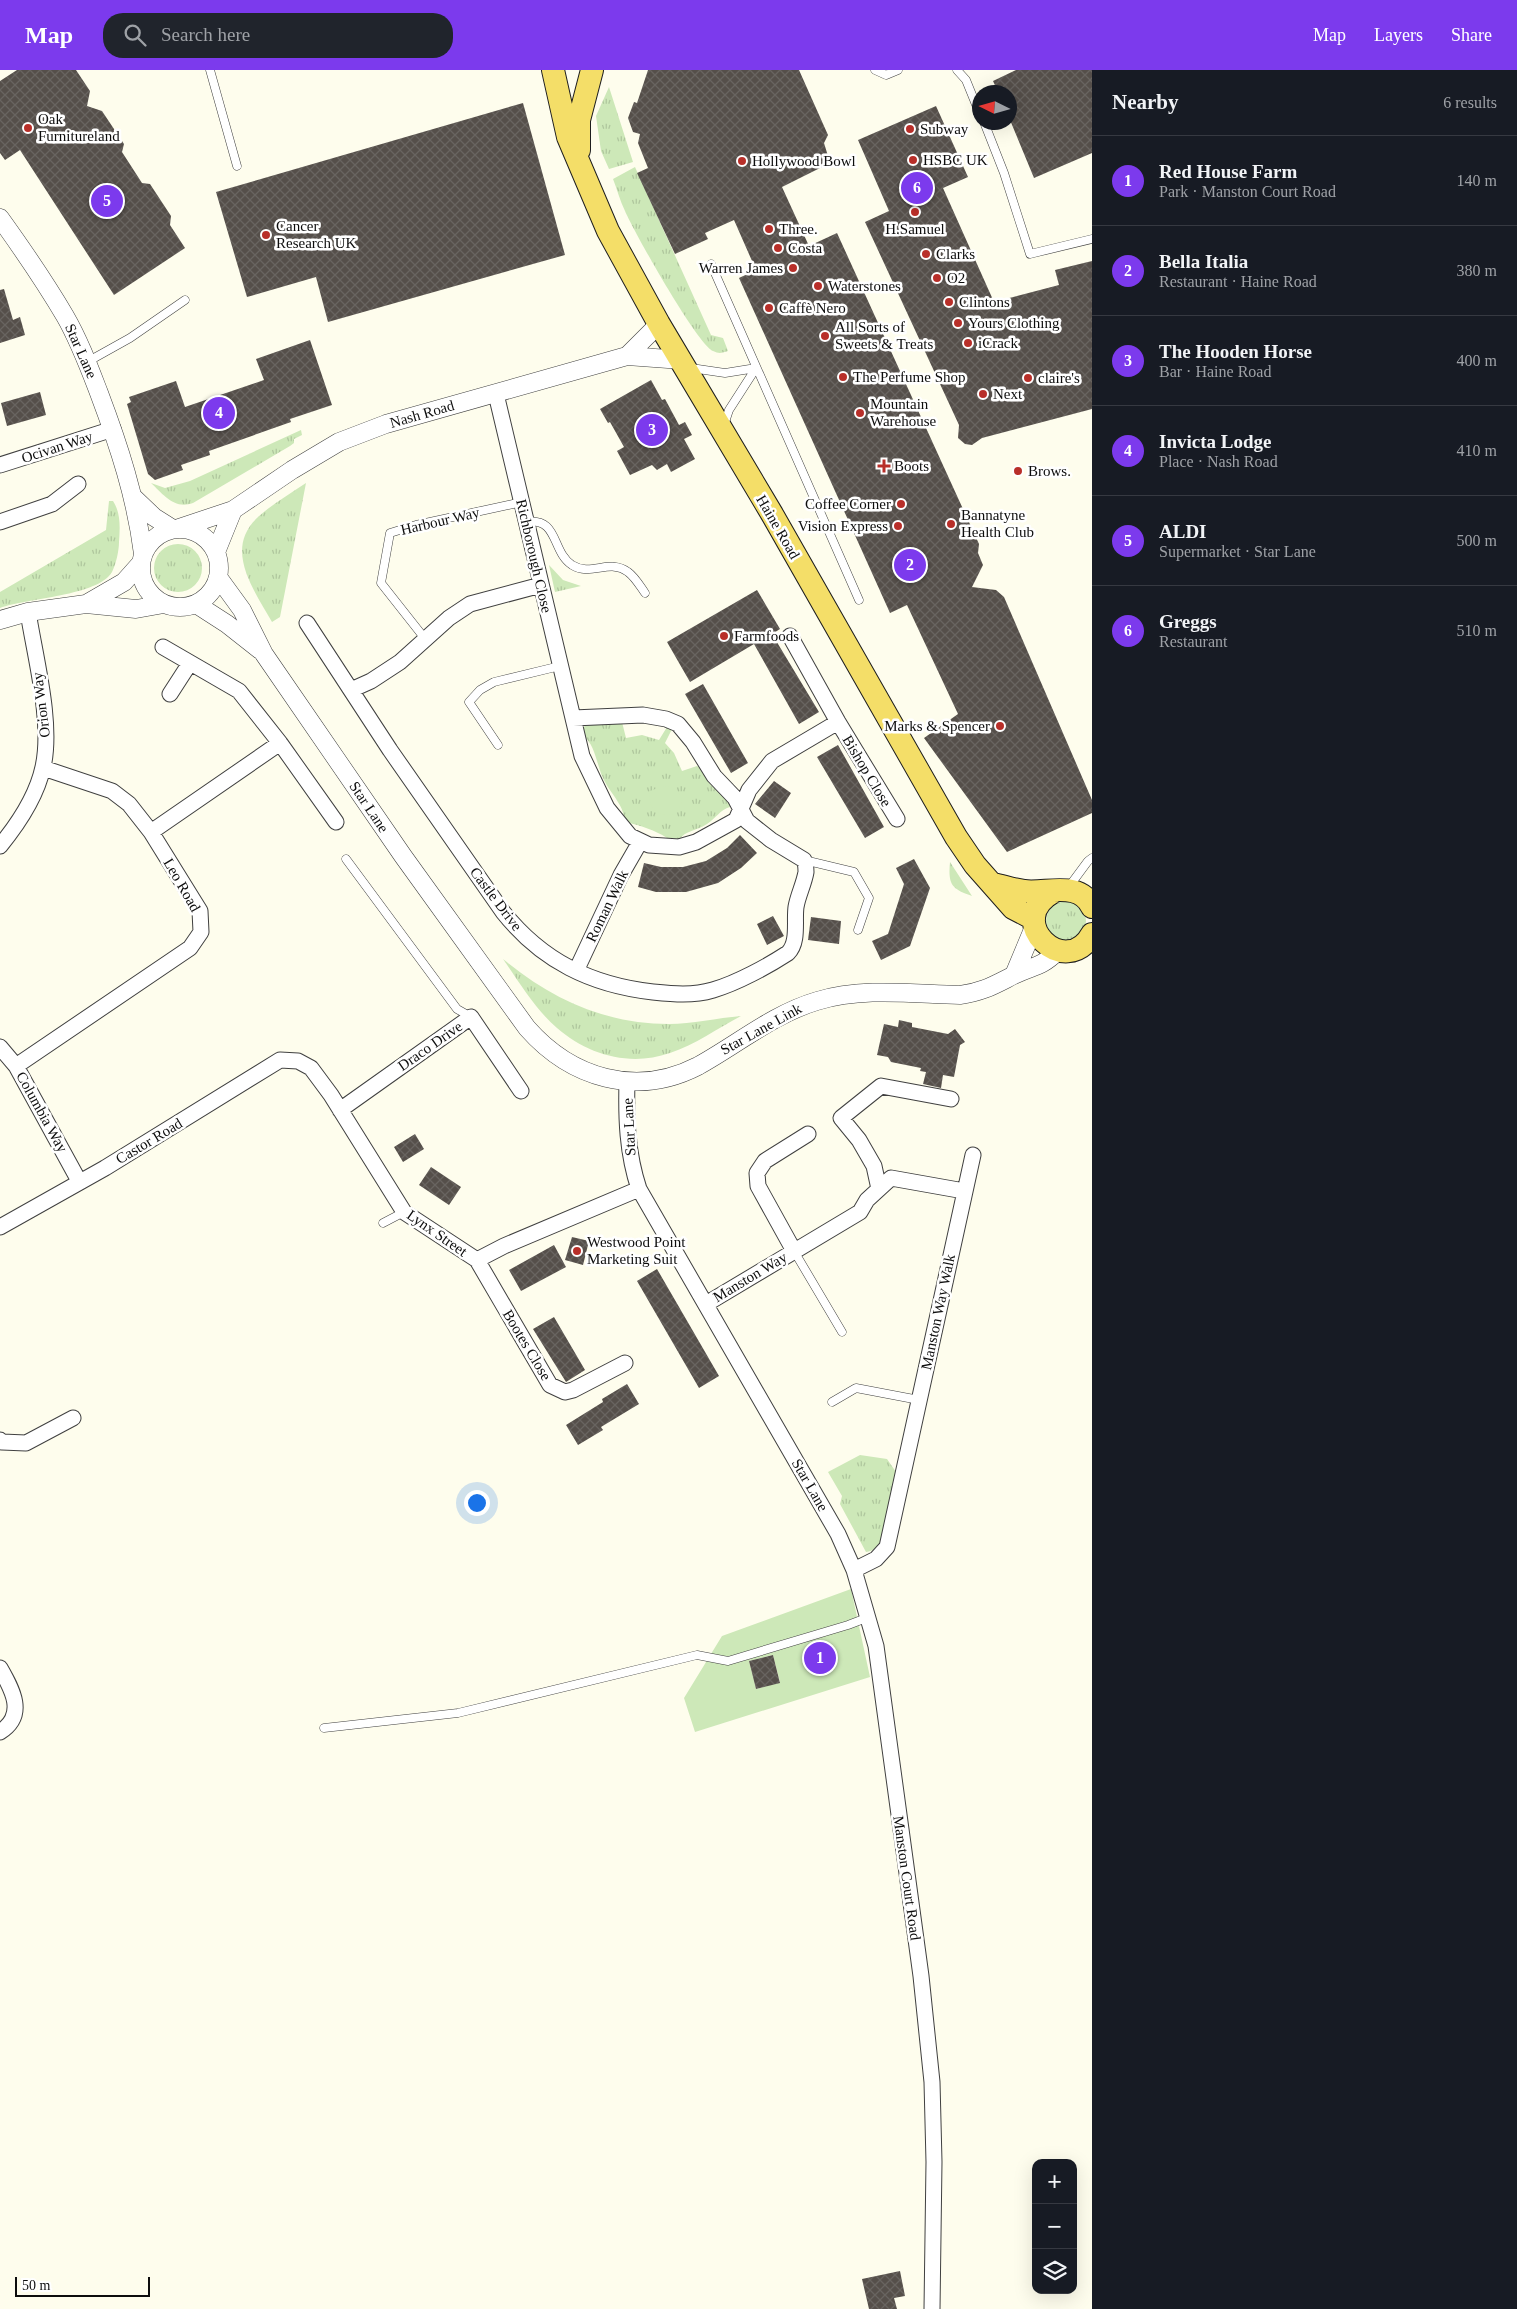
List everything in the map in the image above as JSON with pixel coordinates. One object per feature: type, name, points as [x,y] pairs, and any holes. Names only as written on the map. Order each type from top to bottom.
[{"type":"main road","name":"Haine Road","points":[[553,70],[561,113],[568,137],[608,231],[659,324],[684,363],[956,837],[975,865],[1013,908],[1034,923],[1043,942],[1092,963]]},
{"type":"main road","name":"Haine Road","points":[[579,160],[579,120],[592,70]]},
{"type":"main road","points":[[993,884],[1024,891],[1060,891],[1084,896],[1092,907]]},
{"type":"main road","points":[[1034,923],[1039,902],[1060,891]]},
{"type":"main road","points":[[1065,950],[1082,946],[1092,934]]},
{"type":"street","name":"Star Lane","points":[[0,218],[28,257],[66,318],[87,362],[113,429],[134,498],[142,559]]},
{"type":"street","name":"Nash Road","points":[[627,356],[659,324]]},
{"type":"street","name":"Nash Road","points":[[176,529],[233,510],[292,470],[339,442],[386,424],[627,356],[684,363]]},
{"type":"street","name":"Richborough Close","points":[[496,394],[572,718],[582,756],[595,786],[622,828],[630,836],[649,845],[670,848],[696,842],[736,820],[741,809]]},
{"type":"street","name":"Ocivan Way","points":[[0,465],[113,429]]},
{"type":"street","points":[[0,522],[52,504],[78,484]]},
{"type":"street","name":"Star Lane","points":[[134,498],[154,518],[176,529]]},
{"type":"street","points":[[216,552],[233,510]]},
{"type":"street","points":[[86,604],[124,582],[142,559],[150,542],[160,534],[176,529],[190,530],[201,534],[210,542],[216,552],[220,568],[214,588],[206,597],[196,604],[174,607],[153,598],[146,588],[141,576],[142,559]]},
{"type":"street","name":"Star Lane","points":[[218,576],[242,610],[264,654],[403,856],[527,1028],[550,1052],[572,1066],[595,1075],[627,1081],[628,1142],[632,1167],[639,1189],[838,1534],[854,1570]]},
{"type":"street","points":[[350,690],[386,672],[426,640],[448,618],[470,604],[541,585]]},
{"type":"street","points":[[0,620],[28,612],[86,604],[136,609],[164,604]]},
{"type":"street","name":"Star Lane","points":[[196,604],[227,624],[264,654]]},
{"type":"street","name":"Orion Way","points":[[0,846],[32,797],[43,768],[46,731],[28,612]]},
{"type":"street","name":"Castle Drive","points":[[307,623],[402,768],[517,930],[541,950],[598,982],[670,994],[702,992],[728,985],[785,956],[792,950],[796,935],[796,907],[806,872],[804,860]]},
{"type":"street","name":"Bishop Close","points":[[790,636],[838,722],[897,819]]},
{"type":"street","points":[[163,647],[239,690],[280,743],[336,822]]},
{"type":"street","points":[[170,694],[190,663]]},
{"type":"street","points":[[572,718],[643,715],[666,719],[678,724],[693,742],[714,776],[735,798],[747,821],[771,840],[804,860]]},
{"type":"street","name":"Bishop Close","points":[[741,809],[749,790],[772,760],[838,722]]},
{"type":"street","points":[[151,832],[280,743]]},
{"type":"street","name":"Leo Road","points":[[16,1066],[190,948],[201,932],[200,911],[151,832],[129,804],[112,791],[43,768]]},
{"type":"street","name":"Roman Walk","points":[[576,971],[640,842]]},
{"type":"street","points":[[1014,975],[1034,923]]},
{"type":"street","name":"Star Lane Link","points":[[627,1081],[646,1081],[681,1073],[698,1065],[784,1014],[818,1000],[870,992],[960,995],[988,989],[1014,975],[1045,964],[1065,950]]},
{"type":"street","name":"Draco Drive","points":[[340,1110],[471,1018],[522,1091]]},
{"type":"street","name":"Columbia Way","points":[[0,1047],[16,1066],[79,1181]]},
{"type":"street","name":"Castor Road","points":[[0,1228],[112,1163],[280,1060],[298,1061]]},
{"type":"street","name":"Lynx Street","points":[[298,1061],[311,1068],[340,1110],[404,1212],[477,1260],[504,1246],[639,1189]]},
{"type":"street","points":[[879,1189],[874,1166],[859,1140],[849,1131],[841,1118],[881,1086],[951,1099]]},
{"type":"street","name":"Manston Way","points":[[794,1251],[758,1186],[757,1173],[765,1161],[808,1134]]},
{"type":"street","name":"Manston Way Walk","points":[[854,1570],[876,1559],[887,1547],[972,1155]]},
{"type":"street","name":"Manston Way","points":[[706,1304],[860,1212],[867,1200],[891,1178],[964,1192]]},
{"type":"street","name":"Bootes Close","points":[[477,1260],[550,1385],[565,1392],[573,1390],[625,1363]]},
{"type":"street","points":[[1,1443],[26,1443],[73,1418]]},
{"type":"street","name":"Manston Court Road","points":[[854,1570],[876,1646],[896,1801],[910,1884],[932,2082],[932,2309]]},
{"type":"street","points":[[0,1668],[14,1692],[16,1705],[12,1719],[0,1732]]},
{"type":"lane","points":[[210,70],[237,166]]},
{"type":"lane","points":[[875,70],[886,75],[898,70]]},
{"type":"lane","points":[[957,70],[966,80],[972,94]]},
{"type":"lane","points":[[987,130],[1004,173],[1030,254],[1092,239]]},
{"type":"lane","points":[[712,264],[859,600]]},
{"type":"lane","points":[[87,362],[130,338],[185,300]]},
{"type":"lane","points":[[684,363],[724,373],[756,368]]},
{"type":"lane","points":[[722,430],[729,410],[756,368]]},
{"type":"lane","name":"Harbour Way","points":[[426,640],[381,583],[390,533],[416,524],[522,502]]},
{"type":"lane","points":[[526,522],[536,521],[552,530],[560,552],[572,565],[586,571],[608,566],[623,568],[634,577],[645,593]]},
{"type":"lane","points":[[498,745],[469,702],[480,690],[494,682],[560,666]]},
{"type":"lane","points":[[1060,891],[1092,858]]},
{"type":"lane","points":[[346,859],[457,1010],[471,1018]]},
{"type":"lane","points":[[804,860],[854,872],[869,898],[858,930]]},
{"type":"lane","points":[[383,1223],[404,1212]]},
{"type":"lane","points":[[794,1251],[842,1332]]},
{"type":"lane","points":[[832,1402],[856,1388],[920,1400]]},
{"type":"lane","points":[[324,1728],[458,1712],[697,1655],[728,1661],[869,1617]]},
{"type":"green space","points":[[609,87],[633,162],[609,169],[601,151],[596,116]]},
{"type":"green space","points":[[635,167],[711,335],[723,338],[728,351],[717,353],[705,344],[680,309],[631,223],[613,179]]},
{"type":"green space","points":[[301,430],[302,435],[294,439],[294,443],[290,446],[193,503],[186,505],[175,503],[169,500],[151,483],[165,488],[190,481]]},
{"type":"green space","points":[[306,483],[280,617],[272,622],[250,583],[242,556],[243,542],[248,529],[258,517],[275,503]]},
{"type":"green space","points":[[109,501],[113,501],[119,516],[119,546],[112,572],[104,580],[78,591],[0,608],[0,592],[106,530]]},
{"type":"green space","points":[[178,544],[187,546],[195,551],[200,559],[202,568],[200,577],[195,585],[187,590],[178,592],[169,590],[161,585],[156,577],[154,568],[156,559],[161,551],[169,546]]},
{"type":"green space","points":[[549,565],[563,580],[581,586],[555,592]]},
{"type":"green space","points":[[622,722],[626,738],[642,735],[659,740],[667,727],[672,729],[665,743],[674,753],[682,771],[697,766],[700,767],[710,784],[731,804],[730,807],[723,810],[707,824],[684,834],[679,840],[669,840],[650,829],[627,823],[624,820],[619,804],[603,778],[591,745],[584,737],[582,730],[586,724]]},
{"type":"green space","points":[[663,786],[674,789],[680,795],[682,803],[675,814],[659,813],[652,807],[649,797],[650,791]]},
{"type":"green space","points":[[950,862],[972,896],[959,891],[952,885]]},
{"type":"green space","points":[[1070,901],[1077,904],[1083,910],[1086,921],[1085,929],[1077,938],[1070,941],[1062,941],[1055,938],[1047,929],[1046,917],[1049,910],[1058,902]]},
{"type":"green space","points":[[503,959],[540,986],[560,997],[601,1014],[645,1023],[669,1024],[741,1016],[697,1041],[670,1053],[640,1059],[610,1056],[582,1045],[549,1021],[534,1004]]},
{"type":"green space","points":[[860,1455],[887,1459],[896,1472],[882,1539],[876,1548],[866,1552],[840,1504],[842,1496],[828,1472]]},
{"type":"green space","points":[[851,1589],[870,1677],[695,1732],[684,1698],[722,1636]],"holes":[[[773,1655],[780,1682],[756,1689],[749,1661]]]},
{"type":"building","points":[[17,70],[76,70],[90,91],[87,106],[102,111],[124,144],[122,152],[142,183],[150,184],[171,216],[170,225],[185,248],[114,295],[20,150],[5,160],[0,153],[0,81]]},
{"type":"building","points":[[648,70],[799,70],[828,135],[824,143],[828,156],[822,167],[782,187],[809,246],[837,233],[979,544],[978,553],[983,565],[972,587],[996,590],[1004,597],[1092,800],[1092,813],[1007,852],[924,738],[958,714],[907,605],[890,613],[739,278],[756,270],[734,220],[705,233],[708,239],[675,254],[637,173],[648,168],[638,143],[640,134],[633,132],[628,118],[634,102],[637,103]]},
{"type":"building","points":[[1016,70],[1092,70],[1092,153],[1034,178],[1014,130],[1017,130],[1017,85],[995,85],[993,81]]},
{"type":"building","points":[[523,103],[565,255],[328,322],[316,277],[247,297],[216,192]]},
{"type":"building","points":[[936,106],[968,177],[943,188],[994,302],[1059,285],[1055,270],[1092,261],[1092,409],[982,438],[972,445],[965,444],[958,438],[959,425],[865,222],[889,211],[858,140]]},
{"type":"building","points":[[4,289],[13,320],[20,317],[25,335],[0,343],[0,290]]},
{"type":"building","points":[[310,340],[332,405],[290,419],[291,422],[209,451],[210,455],[181,465],[183,470],[155,480],[148,474],[127,404],[131,402],[129,397],[176,381],[185,407],[264,380],[256,359]]},
{"type":"building","points":[[651,380],[662,400],[665,399],[679,425],[685,422],[692,435],[684,439],[695,459],[671,472],[667,464],[657,470],[652,465],[630,475],[617,451],[624,447],[610,422],[608,423],[600,409]]},
{"type":"building","points":[[40,392],[46,415],[7,426],[1,403]]},
{"type":"building","name":"Farmfoods","points":[[757,590],[780,629],[772,634],[819,712],[799,724],[754,644],[690,682],[667,642]]},
{"type":"building","points":[[703,684],[748,763],[731,773],[685,694]]},
{"type":"building","points":[[838,745],[884,827],[865,838],[817,757]]},
{"type":"building","points":[[774,781],[791,793],[775,818],[755,804]]},
{"type":"building","points":[[740,835],[757,853],[741,868],[718,883],[686,892],[656,892],[638,887],[644,863],[661,867],[683,867],[706,861],[727,848]]},
{"type":"building","points":[[914,859],[930,888],[910,946],[881,960],[872,941],[888,934],[904,884],[896,868]]},
{"type":"building","points":[[773,916],[784,936],[767,945],[757,924]]},
{"type":"building","points":[[811,917],[841,921],[839,944],[808,940]]},
{"type":"building","points":[[899,1020],[912,1023],[912,1027],[948,1034],[955,1029],[965,1042],[960,1045],[954,1077],[943,1075],[941,1088],[923,1084],[926,1072],[920,1071],[921,1068],[891,1062],[888,1057],[877,1055],[884,1024],[898,1027]]},
{"type":"building","points":[[415,1134],[424,1149],[403,1162],[394,1147]]},
{"type":"building","points":[[431,1167],[461,1187],[449,1205],[419,1185]]},
{"type":"building","name":"Westwood Point Marketing Suit","points":[[572,1237],[589,1241],[583,1265],[565,1260]]},
{"type":"building","points":[[554,1245],[566,1267],[521,1291],[509,1270]]},
{"type":"building","points":[[657,1269],[719,1376],[699,1388],[637,1281]]},
{"type":"building","points":[[554,1317],[585,1370],[566,1382],[533,1329]]},
{"type":"building","points":[[627,1384],[639,1404],[601,1427],[603,1430],[578,1445],[566,1425],[603,1402],[602,1399]]},
{"type":"building","points":[[773,1655],[780,1683],[756,1689],[749,1661]]},
{"type":"building","points":[[900,2271],[905,2296],[894,2298],[897,2309],[869,2309],[862,2279]]},
{"type":"place","name":"Oak Furnitureland","points":[[28,128]]},
{"type":"place","name":"Subway","points":[[910,129]]},
{"type":"place","name":"HSBC UK","points":[[913,160]]},
{"type":"place","name":"Hollywood Bowl","points":[[742,161]]},
{"type":"place","name":"Greggs","points":[[917,188]]},
{"type":"place","name":"ALDI","points":[[107,201]]},
{"type":"place","name":"H.Samuel","points":[[915,212]]},
{"type":"place","name":"Three.","points":[[769,229]]},
{"type":"place","name":"Cancer Research UK","points":[[266,235]]},
{"type":"place","name":"Costa","points":[[778,248]]},
{"type":"place","name":"Clarks","points":[[926,254]]},
{"type":"place","name":"Warren James","points":[[793,268]]},
{"type":"place","name":"O2","points":[[937,278]]},
{"type":"place","name":"Waterstones","points":[[818,286]]},
{"type":"place","name":"Clintons","points":[[949,302]]},
{"type":"place","name":"Caffè Nero","points":[[769,308]]},
{"type":"place","name":"Yours Clothing","points":[[958,323]]},
{"type":"place","name":"All Sorts of Sweets & Treats","points":[[825,336]]},
{"type":"place","name":"iCrack","points":[[968,343]]},
{"type":"place","name":"The Perfume Shop","points":[[843,377]]},
{"type":"place","name":"claire's","points":[[1028,378]]},
{"type":"place","name":"Next","points":[[983,394]]},
{"type":"place","name":"Invicta Lodge","points":[[219,413]]},
{"type":"place","name":"Mountain Warehouse","points":[[860,413]]},
{"type":"place","name":"The Hooden Horse","points":[[652,430]]},
{"type":"place","name":"Boots","points":[[884,466]]},
{"type":"place","name":"Brows.","points":[[1018,471]]},
{"type":"place","name":"Coffee Corner","points":[[901,504]]},
{"type":"place","name":"Bannatyne Health Club","points":[[951,524]]},
{"type":"place","name":"Vision Express","points":[[898,526]]},
{"type":"place","name":"Bella Italia","points":[[910,565]]},
{"type":"place","name":"Farmfoods","points":[[724,636]]},
{"type":"place","name":"Marks & Spencer","points":[[1000,726]]},
{"type":"place","name":"Westwood Point Marketing Suit","points":[[577,1251]]},
{"type":"place","name":"Red House Farm","points":[[820,1658]]}]
